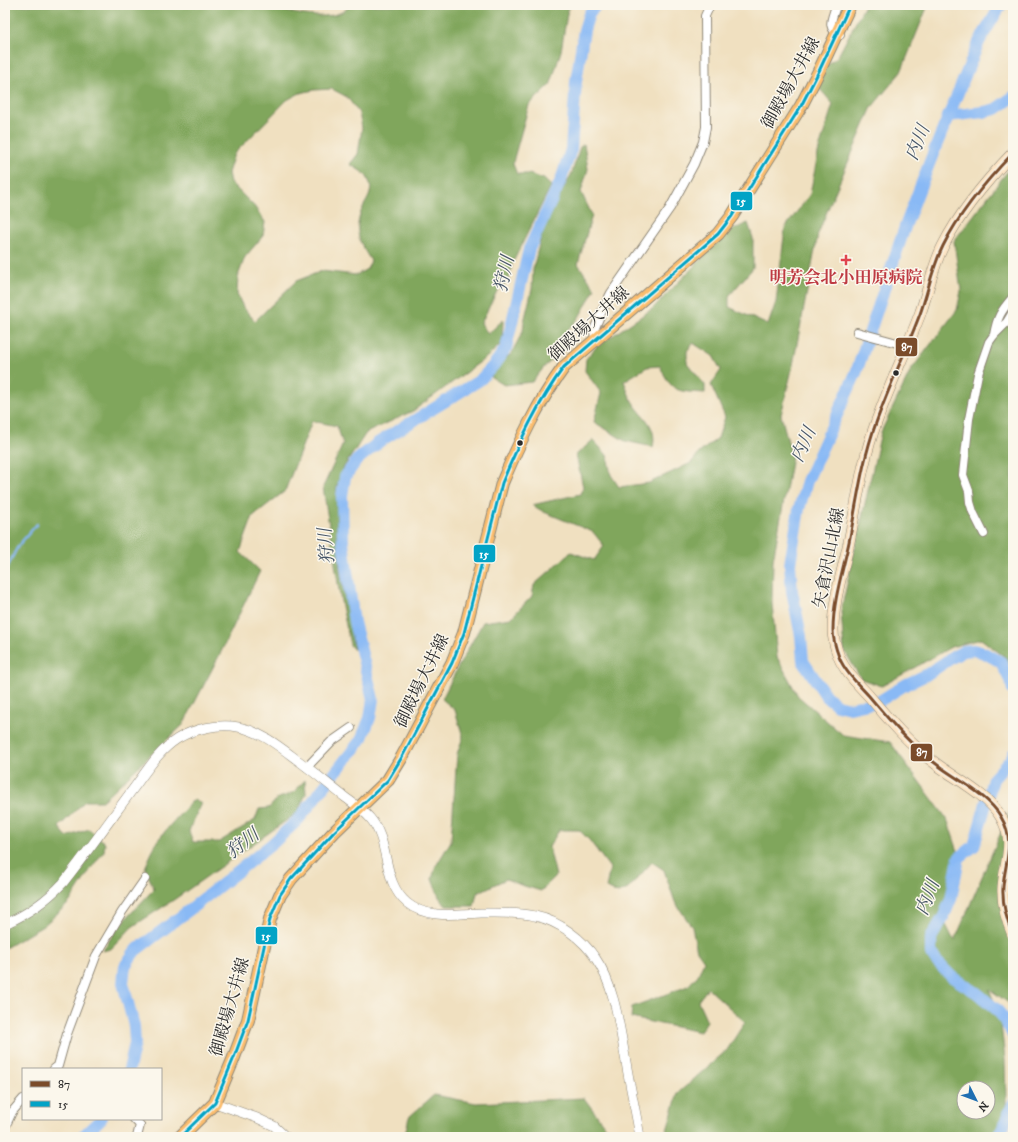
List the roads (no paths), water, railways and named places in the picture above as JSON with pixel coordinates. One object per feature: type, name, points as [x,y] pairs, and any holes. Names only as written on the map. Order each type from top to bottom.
[{"type":"main road","name":"御殿場大井線","points":[[180,1137],[215,1103],[233,1060],[248,1020],[270,919],[280,895],[292,879],[334,832],[354,805],[388,780],[402,757],[452,663],[464,633],[502,483],[512,460],[552,384],[564,367],[718,234],[732,216],[801,106],[839,35],[850,5]]},
{"type":"main road","name":"矢倉沢山北線","points":[[1013,153],[953,226],[936,263],[921,311],[876,423],[869,445],[834,615],[833,632],[839,657],[846,669],[906,739],[926,756],[993,806],[1001,817],[1007,832],[1009,850],[1003,884],[1004,912],[1013,935]]},
{"type":"street","points":[[595,340],[594,330],[596,323],[611,293],[670,208],[694,164],[703,142],[706,127],[705,16],[710,5]]},
{"type":"street","points":[[836,5],[830,25],[831,28],[839,35]]},
{"type":"street","points":[[994,335],[996,321],[1013,297]]},
{"type":"street","points":[[984,534],[973,512],[964,475],[969,419],[973,394],[989,342],[1007,322],[1013,312]]},
{"type":"street","points":[[857,332],[908,346]]},
{"type":"street","points":[[5,924],[36,908],[49,898],[63,883],[149,768],[165,749],[178,738],[201,729],[220,726],[238,727],[260,735],[311,770],[370,818],[378,832],[389,874],[399,894],[408,904],[419,910],[439,914],[511,913],[535,916],[548,920],[566,929],[580,940],[596,959],[608,981],[619,1022],[640,1137]]},
{"type":"street","points":[[311,770],[331,742],[351,728]]},
{"type":"street","points":[[58,1068],[67,1034],[96,956],[122,912],[145,879]]},
{"type":"street","points":[[5,1126],[12,1112],[22,1100]]},
{"type":"street","points":[[215,1103],[257,1118],[274,1126],[286,1137]]},
{"type":"street","points":[[135,1120],[140,1125],[137,1137]]},
{"type":"waterway","name":"狩川","points":[[129,1068],[135,1043],[134,1026],[123,983],[125,966],[135,951],[272,844],[298,820],[361,740],[370,718],[373,699],[354,622],[343,542],[342,496],[345,477],[357,460],[379,442],[480,380],[493,366],[506,348],[529,249],[561,180],[571,149],[576,82],[584,30],[589,14],[596,5]]},
{"type":"waterway","name":"内川","points":[[1001,5],[979,42],[934,151],[906,224],[856,373],[807,481],[799,509],[790,564],[792,591],[801,636],[803,661],[826,696],[837,705],[850,708],[878,702],[905,685],[926,675],[953,657],[964,651],[973,650],[984,653],[1001,662],[1011,682],[1013,690]]},
{"type":"waterway","points":[[948,116],[984,112],[996,109],[1013,97]]},
{"type":"waterway","points":[[5,572],[18,546],[37,524]]},
{"type":"waterway","name":"内川","points":[[1013,754],[1011,759],[993,779],[974,846],[959,858],[951,899],[944,916],[931,938],[931,953],[936,961],[952,977],[977,993],[996,1009],[1003,1017],[1013,1035]]},
{"type":"waterway","name":"内川","points":[[999,1137],[1013,1104]]},
{"type":"waterway","name":"狩川","points":[[82,1137],[100,1120]]},
{"type":"place","name":"明芳会北小田原病院","points":[[846,260]]}]
